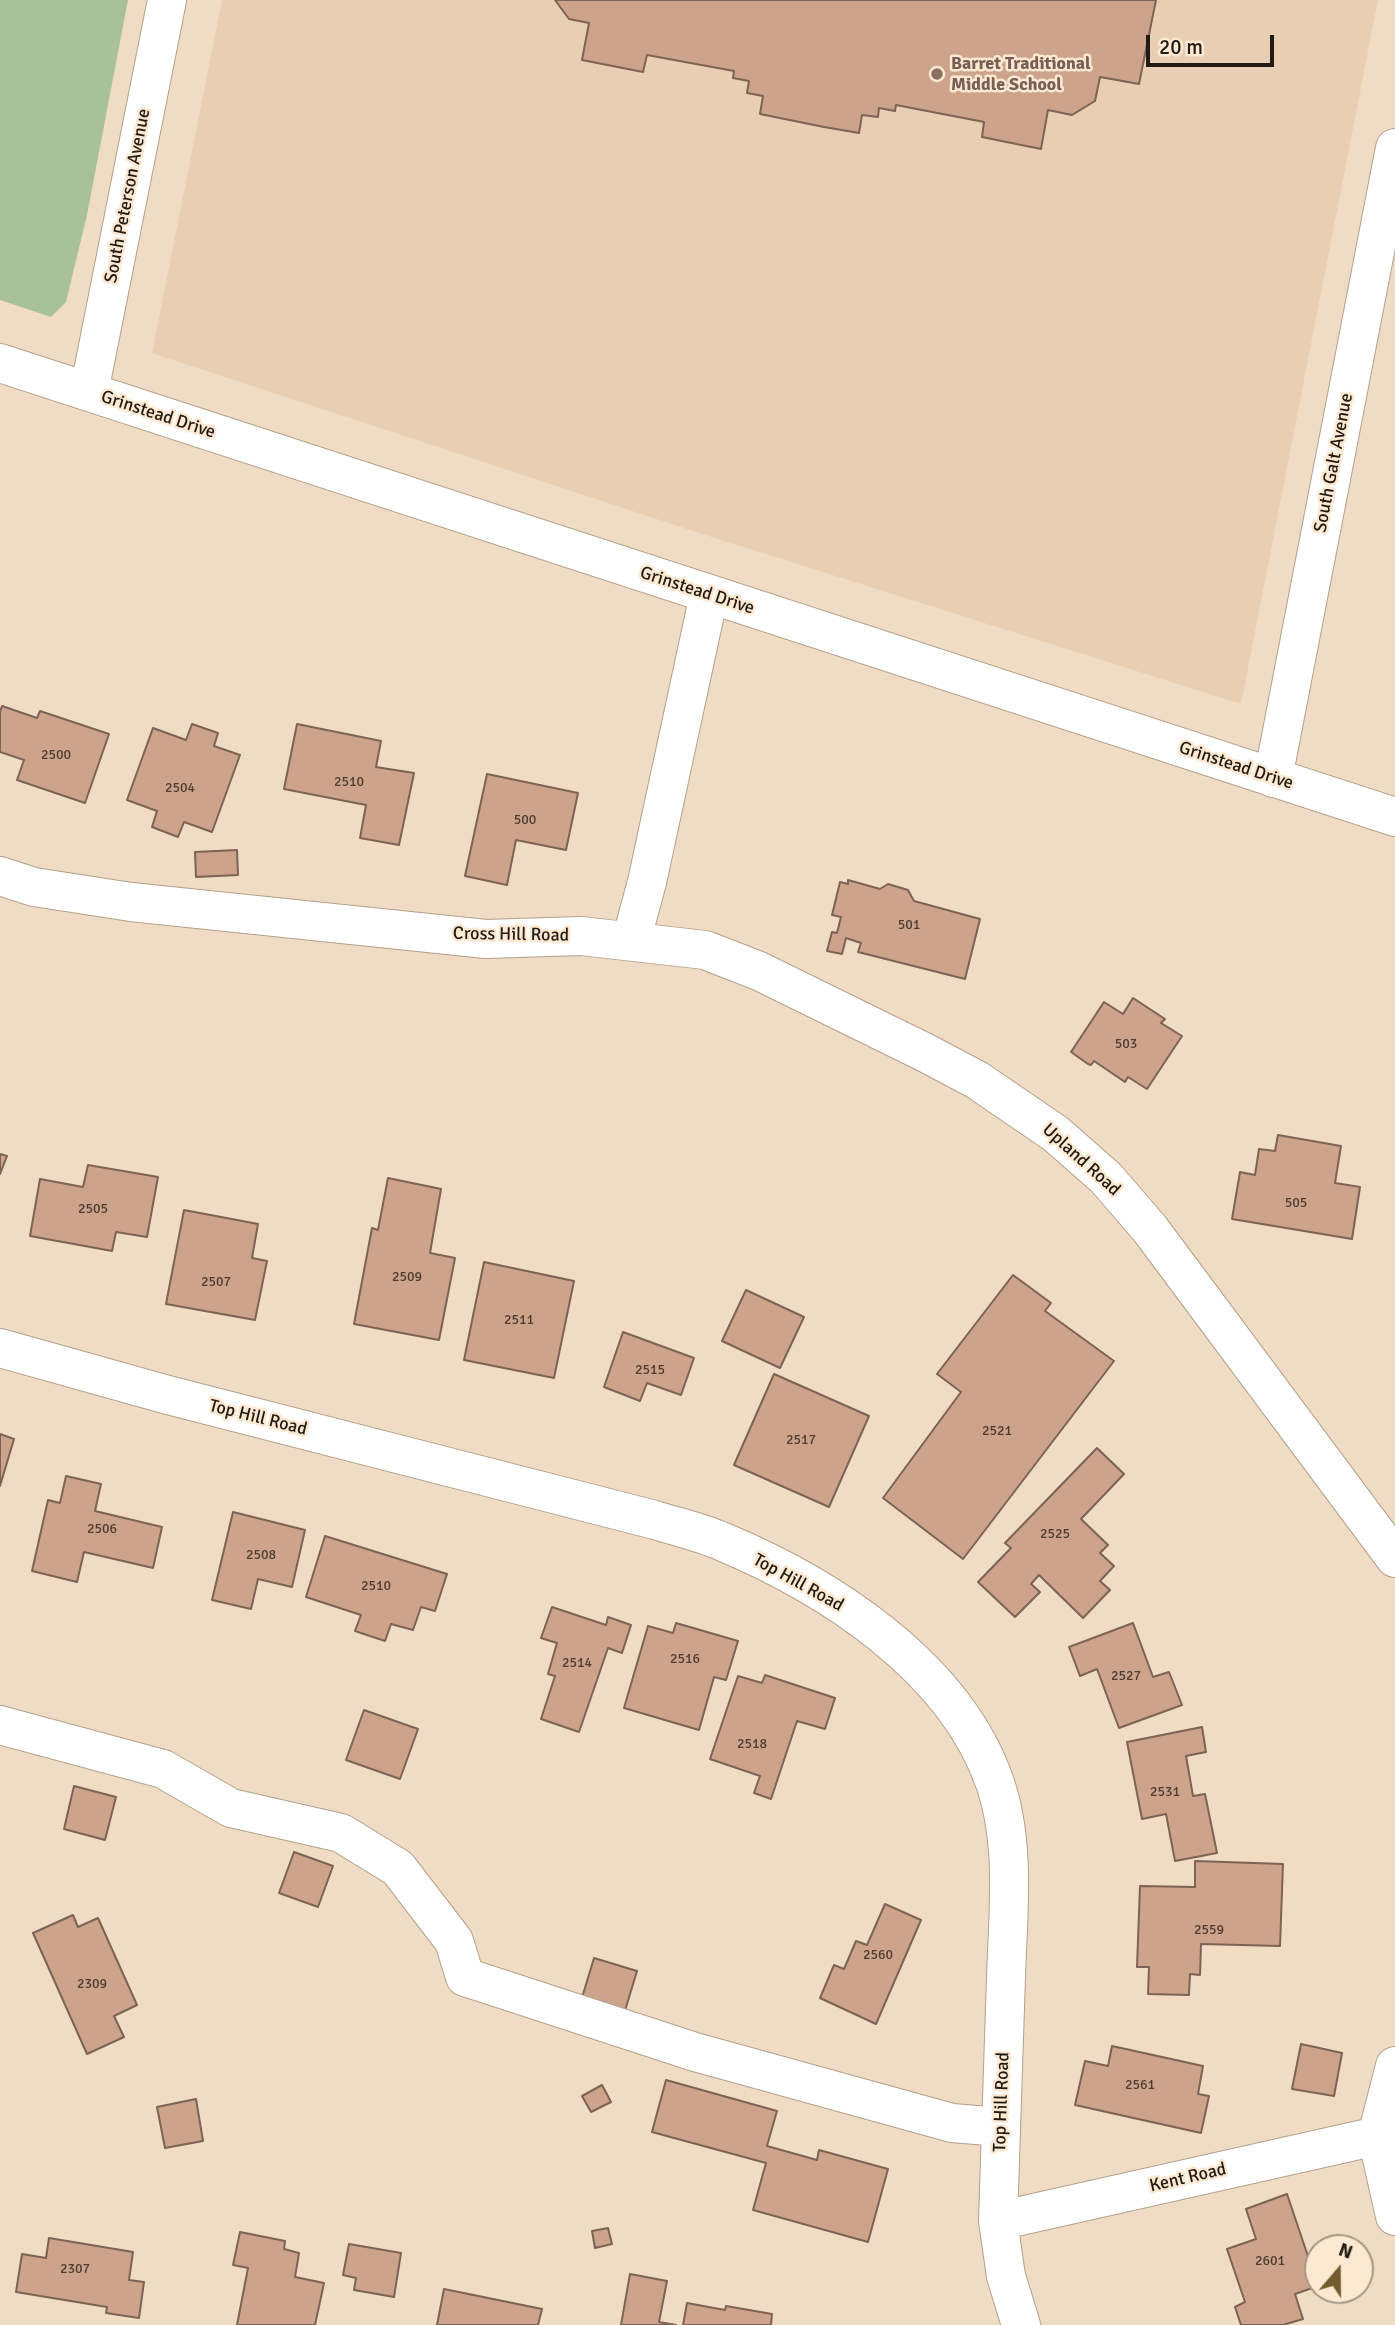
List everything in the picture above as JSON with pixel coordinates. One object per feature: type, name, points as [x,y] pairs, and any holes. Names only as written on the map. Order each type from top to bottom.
[{"type":"street","name":"South Peterson Avenue","points":[[89,392],[167,0]]},
{"type":"street","name":"South Galt Avenue","points":[[1273,778],[1395,148]]},
{"type":"street","name":"Grinstead Drive","points":[[0,363],[1395,817]]},
{"type":"street","points":[[631,941],[647,883],[709,595]]},
{"type":"street","name":"Cross Hill Road","points":[[0,876],[34,887],[131,902],[486,939],[581,936],[631,941]]},
{"type":"street","name":"Upland Road","points":[[631,941],[705,950],[759,971],[967,1075],[1056,1134],[1106,1178],[1150,1229],[1395,1558]]},
{"type":"street","name":"Top Hill Road","points":[[0,1348],[168,1395],[655,1520],[720,1541],[814,1587],[878,1631],[938,1686],[981,1749],[995,1784],[1004,1820],[1009,1883],[998,2221],[1006,2276],[1021,2325]]},
{"type":"street","points":[[0,1725],[163,1769],[231,1808],[341,1833],[398,1868],[454,1941],[465,1977],[695,2052],[952,2123],[1001,2127]]},
{"type":"street","points":[[1395,2066],[1377,2136],[1395,2216]]},
{"type":"street","name":"Kent Road","points":[[998,2221],[1377,2136]]},
{"type":"shaded area","points":[[222,0],[1378,0],[1241,704],[696,532],[152,353]]},
{"type":"green space","points":[[0,0],[128,0],[87,215],[66,302],[51,317],[0,300]]},
{"type":"building","name":"Barret Traditional Middle School","points":[[555,0],[1156,0],[1139,84],[1100,77],[1095,101],[1072,115],[1048,110],[1041,149],[982,137],[984,122],[896,105],[895,111],[879,108],[878,117],[862,115],[859,133],[824,127],[760,114],[763,96],[747,93],[749,81],[733,78],[734,71],[647,55],[643,72],[582,60],[589,23],[569,19]]},
{"type":"building","points":[[2,706],[37,718],[40,711],[109,734],[85,803],[17,780],[24,760],[0,752]]},
{"type":"building","points":[[192,724],[218,733],[214,746],[240,755],[212,832],[184,822],[178,837],[152,827],[157,811],[127,800],[153,728],[186,740]]},
{"type":"building","points":[[297,724],[381,741],[376,767],[414,773],[399,845],[360,838],[366,805],[284,789]]},
{"type":"building","points":[[487,774],[578,793],[566,850],[516,840],[507,885],[465,876]]},
{"type":"building","points":[[237,850],[238,875],[196,877],[195,852]]},
{"type":"building","points":[[848,880],[880,889],[888,884],[908,890],[914,901],[980,919],[965,979],[858,952],[861,943],[846,938],[842,954],[827,951],[832,932],[837,933],[841,917],[832,915],[840,882],[848,884]]},
{"type":"building","points":[[1133,998],[1165,1019],[1161,1023],[1182,1036],[1147,1089],[1128,1077],[1125,1082],[1094,1061],[1091,1065],[1088,1064],[1071,1052],[1104,1002],[1123,1014]]},
{"type":"building","points":[[1278,1135],[1341,1146],[1335,1183],[1360,1187],[1352,1239],[1232,1219],[1240,1172],[1255,1175],[1259,1149],[1275,1151]]},
{"type":"building","points":[[0,1154],[7,1156],[0,1174]]},
{"type":"building","points":[[88,1165],[158,1177],[147,1237],[116,1232],[112,1251],[30,1236],[40,1179],[83,1187]]},
{"type":"building","points":[[388,1178],[441,1189],[430,1253],[455,1258],[439,1340],[354,1324],[372,1228],[378,1230]]},
{"type":"building","points":[[184,1210],[258,1224],[252,1258],[267,1261],[255,1320],[166,1304]]},
{"type":"building","points":[[484,1262],[574,1281],[554,1378],[464,1360]]},
{"type":"building","points":[[1013,1275],[1051,1303],[1045,1311],[1114,1361],[963,1559],[883,1498],[961,1392],[937,1374]]},
{"type":"building","points":[[746,1290],[804,1317],[780,1368],[722,1341]]},
{"type":"building","points":[[623,1332],[694,1358],[681,1395],[647,1383],[640,1401],[604,1387]]},
{"type":"building","points":[[774,1374],[869,1416],[829,1507],[734,1465]]},
{"type":"building","points":[[0,1434],[14,1439],[0,1486]]},
{"type":"building","points":[[1097,1448],[1124,1474],[1081,1519],[1108,1545],[1100,1553],[1114,1566],[1100,1581],[1110,1590],[1083,1618],[1039,1575],[1031,1584],[1040,1592],[1015,1617],[978,1582],[1011,1548],[1005,1543]]},
{"type":"building","points":[[66,1476],[101,1484],[95,1511],[162,1527],[153,1568],[84,1552],[77,1582],[32,1571],[48,1500],[60,1503]]},
{"type":"building","points":[[233,1512],[305,1530],[292,1587],[258,1579],[251,1609],[212,1600]]},
{"type":"building","points":[[325,1536],[447,1574],[435,1611],[421,1607],[413,1630],[391,1624],[385,1641],[355,1631],[361,1615],[306,1597]]},
{"type":"building","points":[[552,1607],[606,1625],[608,1617],[631,1625],[622,1653],[608,1648],[579,1732],[541,1719],[555,1676],[548,1674],[557,1643],[541,1638]]},
{"type":"building","points":[[676,1623],[738,1641],[726,1680],[714,1677],[699,1730],[624,1708],[648,1626],[673,1633]]},
{"type":"building","points":[[1133,1623],[1153,1677],[1169,1672],[1182,1705],[1119,1728],[1097,1669],[1080,1676],[1069,1647]]},
{"type":"building","points":[[765,1675],[835,1698],[825,1729],[797,1721],[771,1799],[754,1793],[760,1776],[710,1759],[738,1676],[762,1683]]},
{"type":"building","points":[[364,1710],[418,1729],[400,1779],[346,1760]]},
{"type":"building","points":[[1202,1727],[1206,1752],[1186,1756],[1193,1796],[1205,1794],[1217,1853],[1175,1861],[1166,1814],[1142,1819],[1127,1742]]},
{"type":"building","points":[[74,1786],[116,1797],[105,1840],[64,1829]]},
{"type":"building","points":[[294,1852],[333,1866],[318,1907],[279,1893]]},
{"type":"building","points":[[1195,1861],[1283,1864],[1280,1946],[1201,1944],[1200,1975],[1190,1974],[1189,1995],[1148,1994],[1149,1967],[1137,1967],[1140,1886],[1195,1887]]},
{"type":"building","points":[[885,1904],[921,1920],[876,2024],[820,1998],[834,1965],[844,1969],[856,1941],[867,1945]]},
{"type":"building","points":[[73,1915],[78,1927],[98,1918],[137,2005],[114,2016],[124,2037],[87,2054],[33,1933]]},
{"type":"building","points":[[594,1958],[637,1971],[624,2014],[581,2001]]},
{"type":"building","points":[[1301,2044],[1342,2053],[1334,2096],[1292,2089]]},
{"type":"building","points":[[1112,2046],[1203,2066],[1198,2094],[1209,2096],[1201,2133],[1075,2105],[1085,2061],[1108,2066]]},
{"type":"building","points":[[666,2080],[777,2111],[767,2146],[817,2160],[819,2150],[888,2169],[868,2242],[753,2210],[766,2163],[652,2132]]},
{"type":"building","points":[[602,2085],[611,2102],[591,2112],[582,2096]]},
{"type":"building","points":[[196,2099],[203,2141],[165,2148],[157,2107]]},
{"type":"building","points":[[1287,2194],[1304,2244],[1304,2291],[1295,2294],[1303,2319],[1283,2325],[1241,2325],[1235,2307],[1245,2302],[1227,2249],[1256,2239],[1246,2209]]},
{"type":"building","points":[[608,2228],[612,2244],[595,2248],[592,2231]]},
{"type":"building","points":[[240,2232],[285,2241],[284,2249],[299,2253],[295,2277],[324,2283],[315,2325],[237,2325],[248,2268],[233,2265]]},
{"type":"building","points":[[49,2238],[133,2252],[129,2280],[144,2282],[139,2318],[106,2313],[107,2307],[16,2292],[22,2254],[46,2258]]},
{"type":"building","points":[[349,2244],[401,2253],[394,2297],[354,2290],[356,2278],[343,2275]]},
{"type":"building","points":[[630,2274],[667,2281],[659,2322],[676,2325],[621,2325]]},
{"type":"building","points":[[444,2289],[542,2309],[538,2325],[437,2325]]},
{"type":"building","points":[[687,2303],[772,2314],[771,2325],[683,2325]]},
{"type":"place","name":"Barret Traditional Middle School","points":[[937,74]]}]
